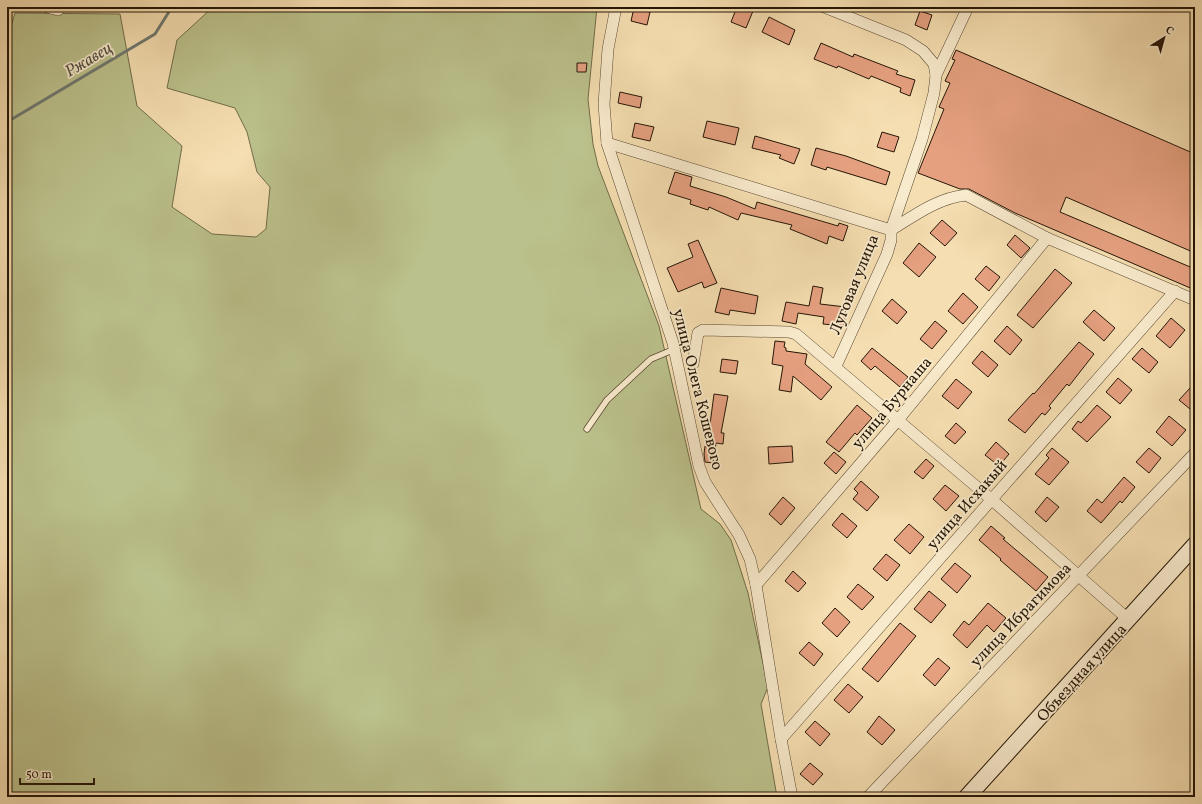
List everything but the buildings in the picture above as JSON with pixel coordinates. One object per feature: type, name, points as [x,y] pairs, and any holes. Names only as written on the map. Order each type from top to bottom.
[{"type":"street","name":"улица Олега Кошевого","points":[[616,7],[608,49],[604,104],[607,143],[675,349],[699,466],[705,482],[739,535],[750,559],[756,585],[792,797]]},
{"type":"street","points":[[824,7],[906,40],[923,51],[935,69]]},
{"type":"street","points":[[891,230],[922,139],[934,93],[935,69],[968,7]]},
{"type":"street","name":"Луговая улица","points":[[607,143],[891,230],[891,240],[886,254],[836,366],[802,338],[789,332],[713,330],[703,330],[698,333],[693,364]]},
{"type":"street","points":[[891,230],[938,202],[953,196],[966,195],[1047,238],[1195,300]]},
{"type":"street","name":"улица Бурнаша","points":[[756,585],[898,420],[1047,238]]},
{"type":"street","name":"улица Исхакый","points":[[781,739],[1175,291]]},
{"type":"street","points":[[836,366],[992,499],[1129,620]]},
{"type":"street","name":"улица Ибрагимова","points":[[868,797],[1194,456]]},
{"type":"street","name":"Объездная улица","points":[[967,797],[1129,620],[1195,545]]},
{"type":"lane","points":[[586,429],[607,400],[651,359],[675,349]]},
{"type":"green space","points":[[213,7],[597,7],[588,99],[593,144],[598,166],[659,326],[701,509],[720,524],[731,540],[748,593],[768,687],[761,704],[777,797],[7,797],[7,39],[15,13],[120,14],[137,106],[182,146],[172,207],[212,234],[256,237],[266,229],[270,187],[257,172],[247,132],[235,108],[167,88],[177,40]]},
{"type":"waterway","name":"Ржавец","points":[[7,122],[155,34],[172,7]]}]
